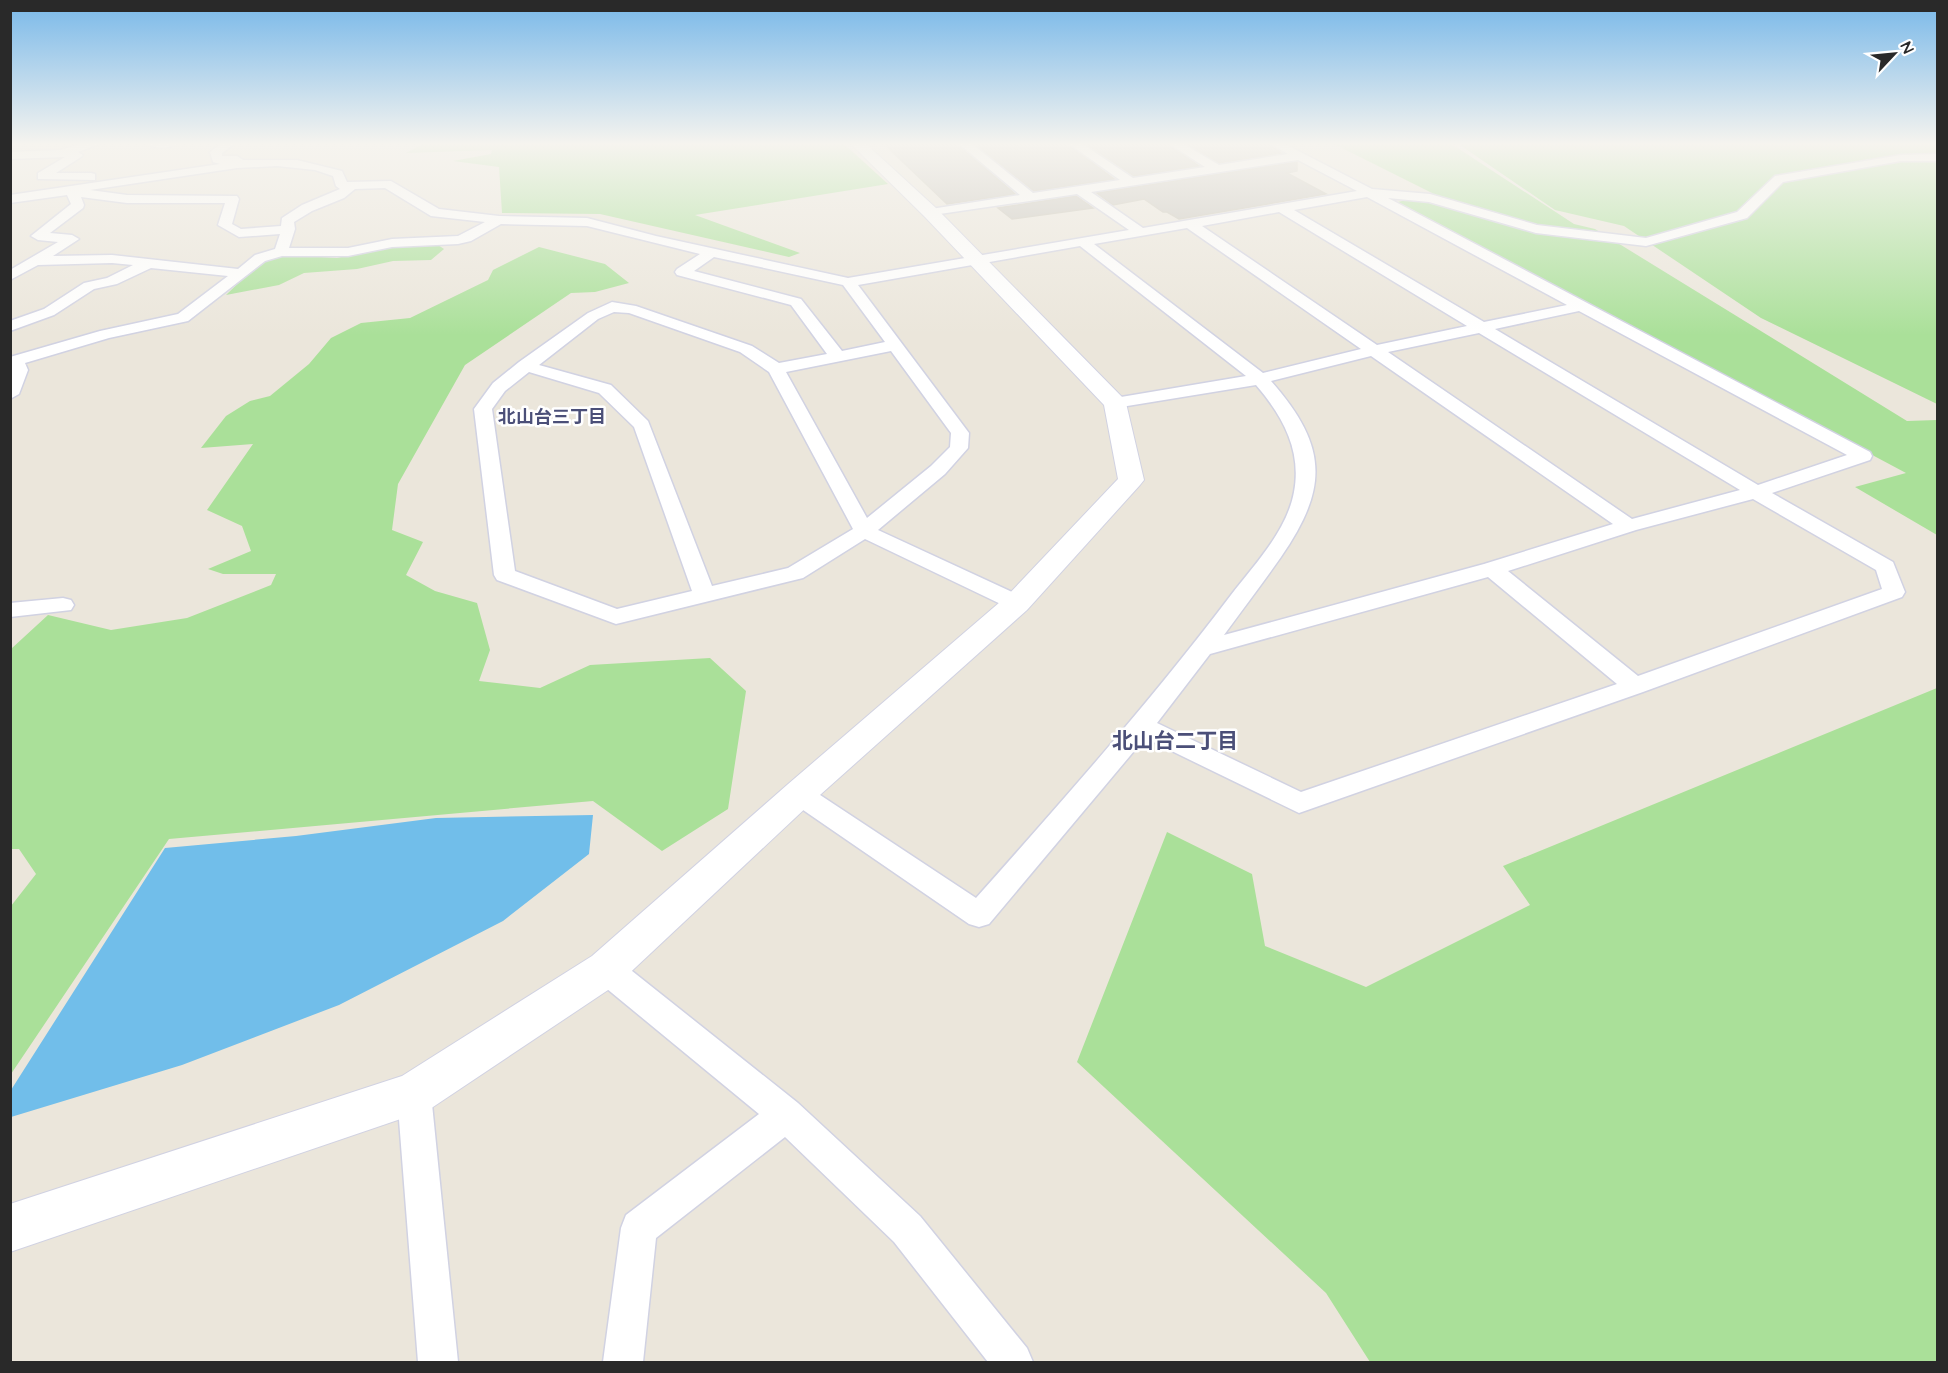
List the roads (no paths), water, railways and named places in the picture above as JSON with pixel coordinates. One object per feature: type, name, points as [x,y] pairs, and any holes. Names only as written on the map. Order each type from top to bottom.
[{"type":"street","points":[[10,276],[72,239],[38,236],[75,207]]},
{"type":"street","points":[[231,207],[225,225],[239,233],[288,230]]},
{"type":"street","points":[[281,252],[288,230],[287,221],[309,207]]},
{"type":"street","points":[[426,207],[436,213],[500,220],[587,222],[848,282],[1280,207]]},
{"type":"street","points":[[10,1228],[414,1094],[606,969],[799,794],[1017,603],[1131,480],[1115,403],[925,207]]},
{"type":"street","points":[[931,213],[971,207]]},
{"type":"street","points":[[1104,207],[1138,231]]},
{"type":"street","points":[[1142,726],[1299,803],[1635,686],[1894,592],[1886,567],[1756,492],[1280,207]]},
{"type":"street","points":[[1202,649],[1492,569],[1629,526],[1756,492],[1863,456],[1396,207]]},
{"type":"street","points":[[1462,207],[1536,228],[1646,242],[1742,215],[1750,207]]},
{"type":"street","points":[[10,394],[20,370],[13,361],[106,334],[183,318],[260,258],[281,252],[348,252],[392,243],[458,240],[500,220]]},
{"type":"street","points":[[1189,223],[1629,526]]},
{"type":"street","points":[[799,794],[979,915],[1142,726],[1202,649],[1280,542],[1300,505],[1306,471],[1300,441],[1282,404],[1260,379],[1082,241]]},
{"type":"street","points":[[713,252],[682,272],[796,302],[838,357]]},
{"type":"street","points":[[38,261],[112,259],[239,273]]},
{"type":"street","points":[[10,326],[49,312],[89,286],[112,281],[149,263]]},
{"type":"street","points":[[848,282],[960,433],[959,448],[938,470],[864,531],[795,573],[705,596],[616,617],[505,575],[483,409],[500,387],[525,366],[592,316],[612,308],[630,309],[746,349],[776,369],[864,531],[1017,603]]},
{"type":"street","points":[[1115,403],[1260,379],[1376,350],[1582,306]]},
{"type":"street","points":[[776,369],[896,345]]},
{"type":"street","points":[[525,366],[605,389],[642,425],[705,596]]},
{"type":"street","points":[[1492,569],[1635,686]]},
{"type":"street","points":[[10,610],[63,605]]},
{"type":"street","points":[[606,969],[786,1115],[907,1229],[1013,1362]]},
{"type":"street","points":[[414,1094],[438,1362]]},
{"type":"street","points":[[623,1362],[639,1228],[786,1115]]},
{"type":"water","points":[[593,815],[589,854],[503,921],[339,1005],[182,1065],[11,1117],[11,1090],[165,848],[296,836],[436,818]]},
{"type":"district","name":"北山台三丁目","points":[[552,417]]},
{"type":"district","name":"北山台二丁目","points":[[1175,741]]}]
